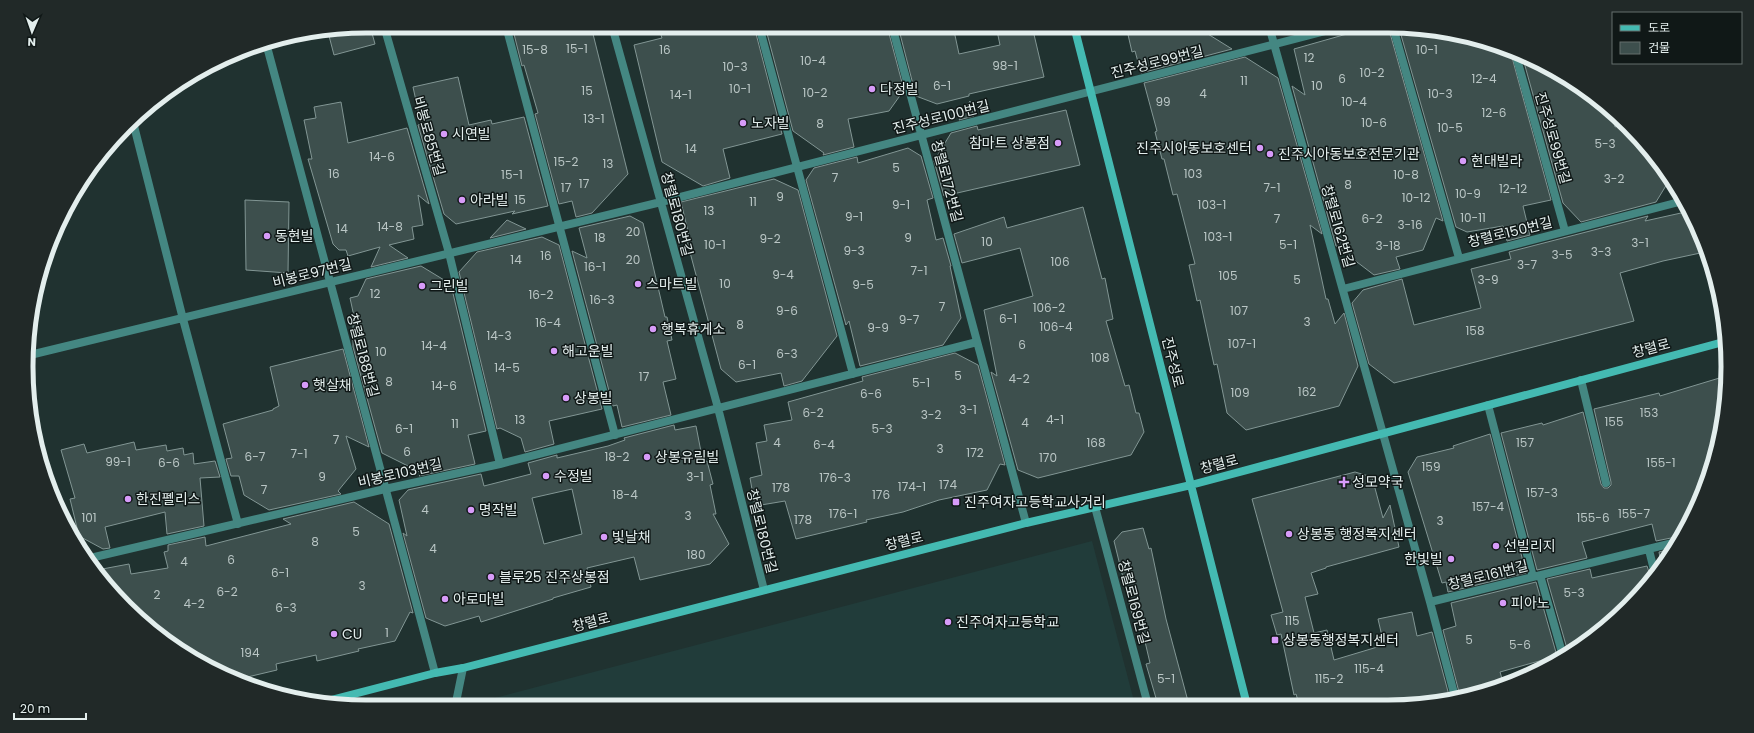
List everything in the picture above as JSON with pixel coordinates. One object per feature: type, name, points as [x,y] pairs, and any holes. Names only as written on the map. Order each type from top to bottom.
[{"type":"street","name":"비봉로85번길","points":[[386,33],[448,253]]},
{"type":"street","points":[[508,33],[558,227],[615,434]]},
{"type":"street","name":"창렬로180번길","points":[[614,33],[718,408],[764,590]]},
{"type":"street","points":[[761,33],[853,374]]},
{"type":"street","name":"창렬로172번길","points":[[894,33],[1026,523]]},
{"type":"street","name":"진주성로","points":[[1076,33],[1246,700]]},
{"type":"street","name":"창렬로162번길","points":[[1271,33],[1382,433]]},
{"type":"street","name":"진주성로99번길","points":[[1091,92],[1320,33]]},
{"type":"street","points":[[1395,33],[1459,258]]},
{"type":"street","name":"창렬로188번길","points":[[267,48],[434,673]]},
{"type":"street","name":"진주성로99번길","points":[[1517,59],[1565,231]]},
{"type":"street","name":"진주성로100번길","points":[[661,202],[1091,92]]},
{"type":"street","points":[[134,128],[183,319],[238,524]]},
{"type":"street","name":"비봉로97번길","points":[[34,354],[661,202]]},
{"type":"street","name":"창렬로150번길","points":[[1343,289],[1677,202]]},
{"type":"street","points":[[448,253],[500,464]]},
{"type":"street","points":[[718,408],[977,342]]},
{"type":"street","name":"창렬로","points":[[335,698],[434,673],[463,668],[1026,523],[1191,485],[1720,344]]},
{"type":"street","points":[[1581,380],[1606,483]]},
{"type":"street","points":[[1488,405],[1536,576],[1670,544]]},
{"type":"street","name":"비봉로103번길","points":[[93,557],[385,489],[500,464],[718,408]]},
{"type":"street","points":[[1382,433],[1454,694]]},
{"type":"street","name":"창렬로169번길","points":[[1094,507],[1147,700]]},
{"type":"street","points":[[1649,550],[1653,568]]},
{"type":"street","name":"창렬로161번길","points":[[1430,602],[1536,576],[1560,651]]},
{"type":"street","points":[[456,700],[463,668]]},
{"type":"shaded area","name":"진주여자고등학교","points":[[1092,541],[1134,700],[487,700]]},
{"type":"building","points":[[372,33],[375,44],[334,55],[329,35]]},
{"type":"building","points":[[514,33],[593,33],[628,174],[592,213],[576,217],[572,201],[559,204],[535,114],[538,113],[524,65],[522,66]]},
{"type":"building","points":[[660,33],[756,33],[782,134],[723,149],[730,178],[703,186],[662,162],[634,45],[662,38]]},
{"type":"building","points":[[767,33],[889,33],[904,90],[889,111],[848,119],[854,147],[823,155],[824,153],[793,131]]},
{"type":"building","points":[[900,33],[954,33],[959,54],[1000,45],[997,33],[1034,33],[1044,77],[969,94],[969,96],[937,104],[916,96]]},
{"type":"building","points":[[1128,33],[1206,33],[1232,49],[1141,73],[1135,51],[1132,52]]},
{"type":"building","points":[[1350,33],[1390,33],[1443,221],[1436,218],[1423,250],[1396,257],[1400,269],[1374,275],[1336,246],[1292,86],[1305,95],[1294,49]]},
{"type":"building","points":[[1401,34],[1453,39],[1474,44],[1512,57],[1551,200],[1523,206],[1530,235],[1507,241],[1503,226],[1467,232],[1456,227]]},
{"type":"building","points":[[1245,57],[1278,78],[1322,234],[1310,225],[1326,299],[1328,299],[1335,324],[1344,313],[1358,366],[1339,406],[1246,430],[1227,413],[1217,364],[1214,365],[1200,300],[1197,301],[1189,265],[1195,264],[1177,194],[1173,195],[1164,159],[1162,159],[1155,132],[1157,131],[1144,83]]},
{"type":"building","points":[[1524,62],[1573,89],[1591,102],[1614,123],[1615,127],[1618,126],[1638,147],[1652,163],[1667,184],[1656,202],[1581,222],[1563,203]]},
{"type":"building","points":[[458,77],[469,125],[491,120],[492,124],[524,117],[548,206],[512,214],[515,211],[456,224],[444,214],[418,125],[421,124],[413,87]]},
{"type":"building","points":[[970,101],[974,116],[959,120]]},
{"type":"building","points":[[341,102],[348,143],[407,128],[429,204],[418,195],[423,225],[412,227],[414,239],[389,245],[408,258],[371,267],[380,247],[348,256],[346,250],[339,250],[333,244],[308,159],[312,159],[304,120],[316,118],[314,107]]},
{"type":"building","points":[[1066,110],[1080,165],[944,196],[934,161],[951,133],[977,126],[978,130]]},
{"type":"building","points":[[908,148],[921,156],[933,198],[927,200],[936,240],[943,238],[951,266],[961,318],[943,345],[860,366],[849,321],[846,325],[806,180],[814,168],[857,157],[858,163]]},
{"type":"building","points":[[774,179],[798,190],[837,336],[802,381],[784,386],[781,373],[736,382],[721,369],[687,241],[690,240],[681,202]]},
{"type":"building","name":"동현빌","points":[[245,200],[289,202],[288,273],[246,270]]},
{"type":"building","points":[[1083,207],[1102,279],[1105,278],[1113,319],[1106,321],[1125,386],[1129,385],[1136,413],[1139,413],[1144,432],[1131,455],[1038,478],[1018,470],[991,372],[997,376],[984,310],[1033,296],[1020,248],[962,263],[954,234],[1004,217],[1007,228]]},
{"type":"building","points":[[1683,213],[1701,253],[1663,261],[1620,273],[1634,321],[1394,383],[1369,364],[1352,303],[1363,290],[1402,279],[1414,325],[1481,308],[1471,269],[1511,259],[1509,252],[1648,216],[1645,221]]},
{"type":"building","points":[[630,216],[643,223],[665,317],[667,317],[672,340],[667,341],[676,379],[663,382],[671,415],[622,427],[617,405],[613,406],[572,251],[587,258],[579,228]]},
{"type":"building","points":[[507,220],[526,229],[490,238]]},
{"type":"building","points":[[542,237],[559,245],[602,409],[549,421],[554,444],[525,452],[521,438],[500,428],[497,429],[459,272],[477,252]]},
{"type":"building","points":[[421,266],[449,283],[450,281],[486,431],[468,435],[475,464],[419,476],[422,473],[382,453],[353,347],[353,322],[355,321],[350,298],[358,296],[366,279]]},
{"type":"building","points":[[343,349],[369,447],[346,436],[356,469],[338,491],[341,494],[269,510],[244,495],[239,476],[231,476],[226,459],[232,458],[223,424],[273,410],[279,406],[270,367]]},
{"type":"building","points":[[955,353],[978,365],[1005,465],[1000,464],[987,490],[939,500],[903,512],[866,520],[867,522],[796,539],[785,501],[755,506],[750,478],[762,475],[756,443],[767,441],[764,425],[792,420],[788,402],[863,381],[862,377]]},
{"type":"building","points":[[1720,378],[1715,432],[1710,453],[1696,494],[1687,514],[1673,538],[1656,541],[1652,524],[1582,542],[1587,558],[1537,570],[1501,433],[1542,423],[1543,425],[1583,412],[1601,484],[1604,488],[1608,488],[1611,485],[1611,482],[1594,409],[1659,393],[1660,396]]},
{"type":"building","points":[[674,425],[675,430],[696,426],[703,462],[707,461],[713,484],[710,485],[716,514],[713,514],[729,544],[710,564],[640,580],[634,557],[587,568],[591,587],[481,622],[479,616],[445,626],[426,618],[403,533],[407,536],[399,500],[408,490],[481,474],[484,486],[531,474],[528,463],[557,455],[557,458],[608,446],[625,440],[624,438]],"holes":[[[572,489],[582,534],[544,544],[532,498]]]},
{"type":"building","points":[[1490,434],[1526,573],[1448,592],[1446,582],[1442,583],[1408,472],[1417,457],[1454,448],[1453,446]]},
{"type":"building","points":[[134,442],[136,450],[166,445],[167,451],[183,448],[184,455],[193,453],[194,464],[215,461],[220,477],[200,478],[204,526],[167,534],[165,512],[105,527],[110,548],[103,549],[80,537],[70,499],[75,498],[61,450],[84,444],[87,453]]},
{"type":"building","points":[[1355,472],[1372,477],[1383,518],[1390,505],[1399,547],[1326,567],[1311,573],[1318,594],[1305,597],[1314,633],[1327,630],[1334,660],[1384,645],[1378,619],[1412,612],[1417,636],[1432,632],[1449,695],[1388,700],[1298,700],[1296,694],[1294,695],[1281,634],[1277,635],[1271,615],[1283,612],[1252,499]]},
{"type":"building","points":[[354,502],[389,524],[413,613],[410,612],[395,641],[358,649],[359,651],[317,661],[316,655],[276,664],[277,670],[246,677],[219,666],[181,644],[163,631],[131,602],[101,569],[129,564],[131,574],[168,568],[164,552],[168,551],[168,545],[205,537],[206,546],[291,524],[283,519]]},
{"type":"building","points":[[1143,528],[1149,549],[1151,548],[1166,619],[1188,700],[1157,700],[1146,664],[1150,663],[1139,616],[1133,618],[1114,541],[1122,532]]},
{"type":"building","points":[[1666,550],[1660,559],[1659,552]]},
{"type":"building","points":[[1647,566],[1649,573],[1607,617],[1591,631],[1567,648],[1547,579],[1590,569],[1592,578]]},
{"type":"building","points":[[1536,582],[1556,654],[1548,659],[1500,672],[1502,679],[1459,693],[1443,630],[1456,626],[1451,603]]},
{"type":"place","name":"다정빌","points":[[872,89]]},
{"type":"place","name":"노자빌","points":[[743,123]]},
{"type":"place","name":"시연빌","points":[[444,134]]},
{"type":"place","name":"참마트 상봉점","points":[[1058,143]]},
{"type":"place","name":"진주시아동보호센터","points":[[1260,148]]},
{"type":"place","name":"진주시아동보호전문기관","points":[[1270,154]]},
{"type":"place","name":"현대빌라","points":[[1463,161]]},
{"type":"place","name":"아라빌","points":[[462,200]]},
{"type":"place","name":"동현빌","points":[[267,236]]},
{"type":"place","name":"스마트빌","points":[[638,284]]},
{"type":"place","name":"그린빌","points":[[422,286]]},
{"type":"place","name":"행복휴게소","points":[[653,329]]},
{"type":"place","name":"해고운빌","points":[[554,351]]},
{"type":"place","name":"햇살채","points":[[305,385]]},
{"type":"place","name":"상봉빌","points":[[566,398]]},
{"type":"place","name":"상봉유림빌","points":[[647,457]]},
{"type":"place","name":"수정빌","points":[[546,476]]},
{"type":"place","name":"성모약국","points":[[1344,482]]},
{"type":"place","name":"한진펠리스","points":[[128,499]]},
{"type":"place","name":"진주여자고등학교사거리","points":[[956,502]]},
{"type":"place","name":"명작빌","points":[[471,510]]},
{"type":"place","name":"상봉동 행정복지센터","points":[[1289,534]]},
{"type":"place","name":"빛날채","points":[[604,537]]},
{"type":"place","name":"선빌리지","points":[[1496,546]]},
{"type":"place","name":"한빛빌","points":[[1451,559]]},
{"type":"place","name":"블루25 진주상봉점","points":[[491,577]]},
{"type":"place","name":"아로마빌","points":[[445,599]]},
{"type":"place","name":"피아노","points":[[1503,603]]},
{"type":"place","name":"진주여자고등학교","points":[[948,622]]},
{"type":"place","name":"CU","points":[[334,634]]},
{"type":"place","name":"상봉동행정복지센터","points":[[1275,640]]}]
